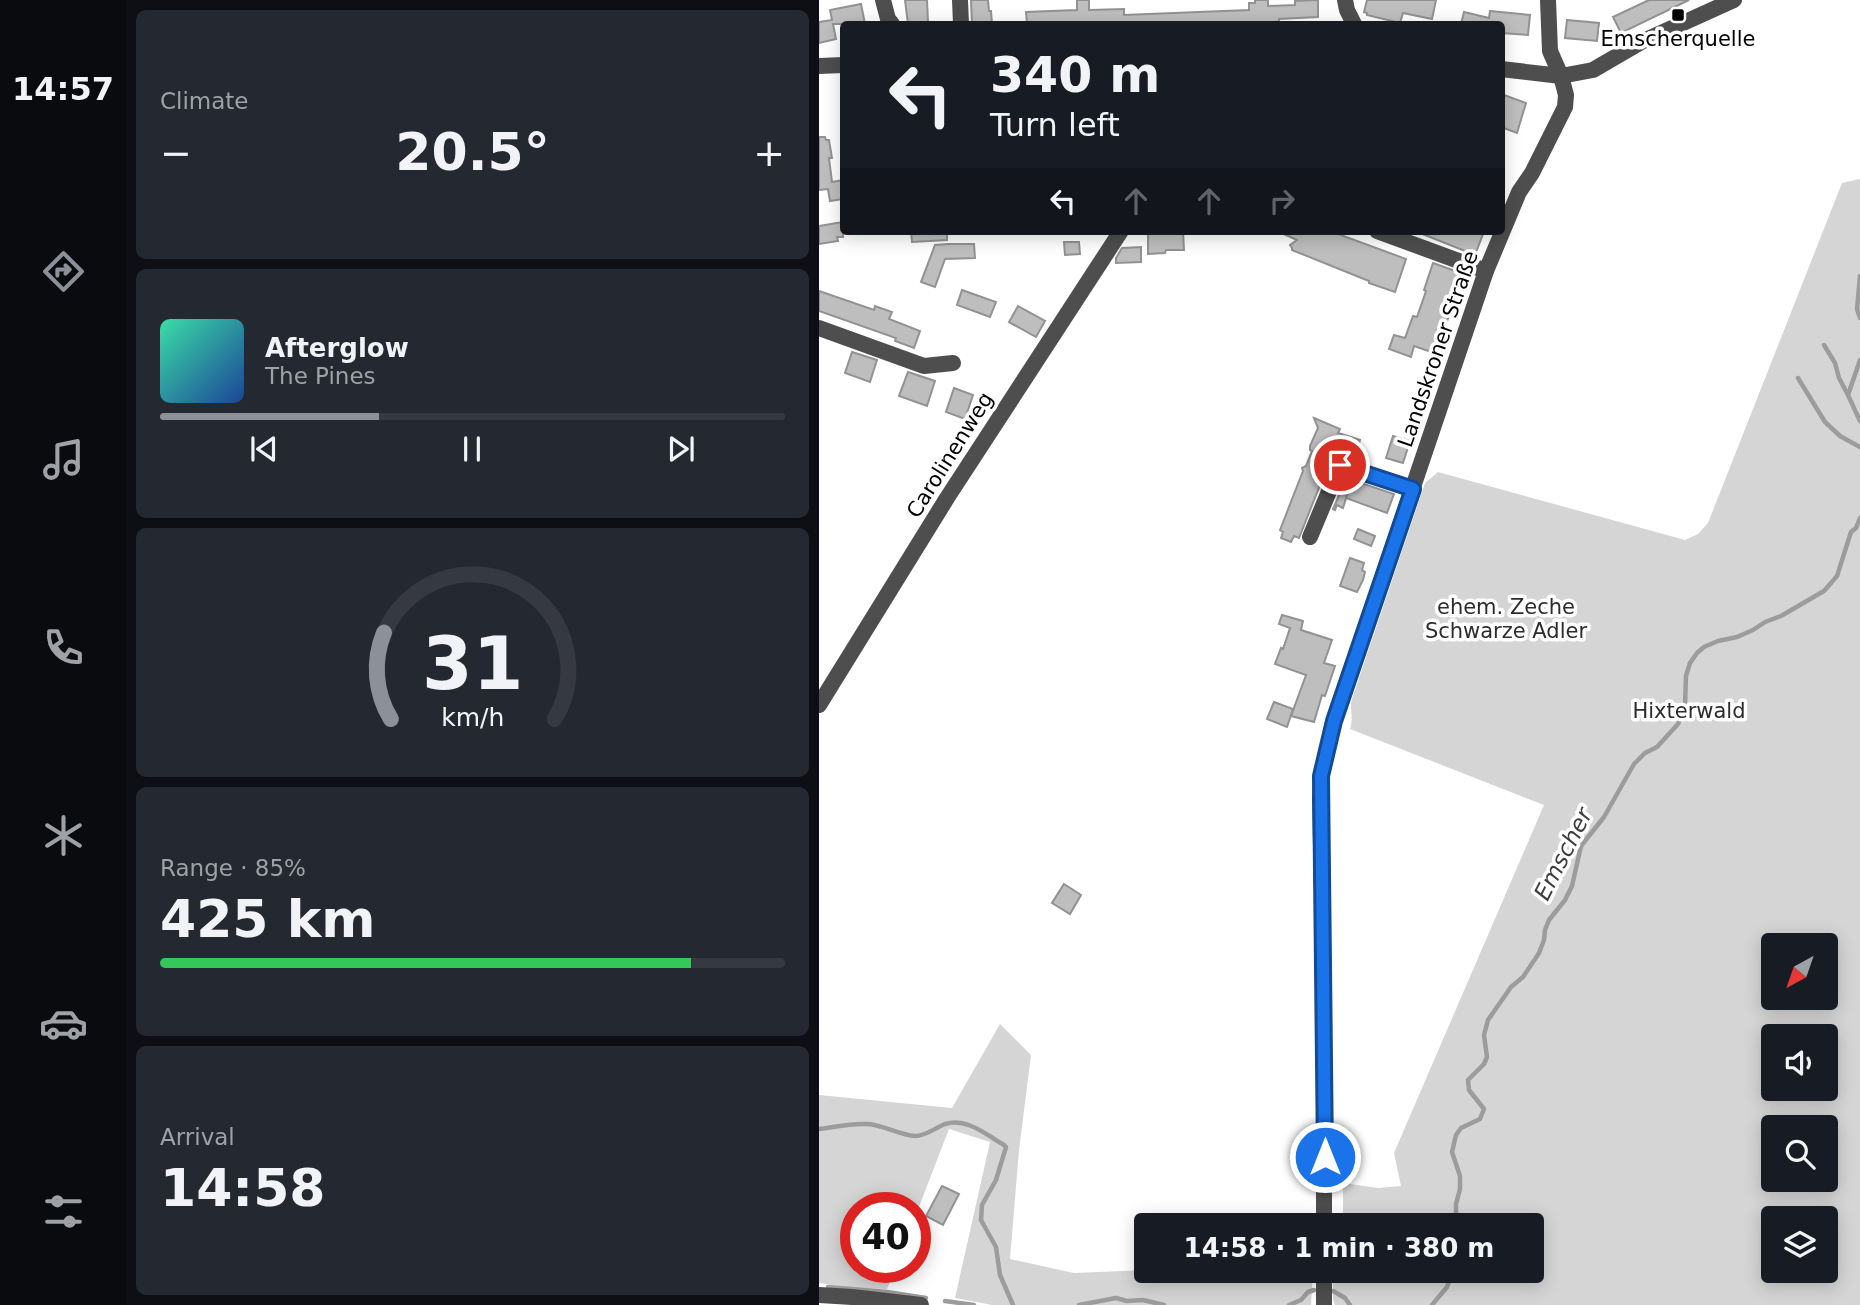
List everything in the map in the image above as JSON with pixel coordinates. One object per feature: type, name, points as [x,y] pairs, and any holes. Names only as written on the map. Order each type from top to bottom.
[{"type":"street","points":[[883,0],[890,21]]},
{"type":"street","points":[[960,0],[961,21]]},
{"type":"street","points":[[1345,0],[1352,21]]},
{"type":"street","name":"Landskroner Straße","points":[[1505,224],[1518,192],[1532,173],[1565,107],[1566,95],[1561,76],[1550,51],[1548,0]]},
{"type":"street","points":[[1505,69],[1561,76],[1593,70],[1710,5],[1734,0]]},
{"type":"street","points":[[819,66],[840,65]]},
{"type":"street","name":"Carolinenweg","points":[[819,705],[947,498],[1118,235]]},
{"type":"street","points":[[1388,235],[1486,271]]},
{"type":"street","name":"Landskroner Straße","points":[[1324,1213],[1325,1002],[1321,776],[1334,721],[1486,271],[1501,235]]},
{"type":"street","points":[[819,328],[924,366],[953,363]]},
{"type":"street","points":[[1310,537],[1340,465],[1413,489]]},
{"type":"street","points":[[1324,1283],[1324,1305]]},
{"type":"street","points":[[819,1296],[921,1305]]},
{"type":"green space","name":"Hixterwald","points":[[1860,179],[1860,1305],[1335,1305],[1333,1283],[1544,1283],[1544,1213],[1343,1213],[1343,1183],[1378,1188],[1401,1186],[1394,1153],[1544,805],[1350,729],[1352,699],[1425,483],[1438,472],[1685,540],[1698,534],[1708,523],[1842,183]]},
{"type":"green space","points":[[1000,1024],[1031,1055],[1019,1150],[1010,1259],[1074,1273],[1134,1270],[1134,1283],[1312,1283],[1311,1305],[992,1305],[955,1298],[990,1142],[949,1129],[925,1192],[840,1192],[840,1283],[889,1283],[887,1289],[819,1283],[819,1095],[952,1108]]},
{"type":"building","points":[[905,0],[927,0],[928,21],[908,21]]},
{"type":"building","points":[[971,0],[988,0],[992,21],[972,21]]},
{"type":"building","points":[[1077,0],[1089,0],[1089,10],[1124,9],[1124,15],[1249,10],[1249,3],[1255,3],[1255,0],[1268,0],[1268,6],[1295,5],[1295,1],[1318,0],[1318,17],[1279,21],[1027,21],[1026,12],[1077,10]]},
{"type":"building","points":[[1367,0],[1436,0],[1432,19],[1403,13],[1401,21],[1392,21],[1364,12]]},
{"type":"building","points":[[1649,0],[1689,0],[1621,33],[1613,17]]},
{"type":"building","points":[[861,4],[864,21],[840,21],[840,24],[833,24],[836,39],[819,43],[819,22],[832,20],[830,10]]},
{"type":"building","points":[[1490,11],[1530,15],[1528,35],[1505,33],[1505,21],[1462,21],[1464,12],[1489,18]]},
{"type":"building","points":[[1567,20],[1599,23],[1597,41],[1565,38]]},
{"type":"building","points":[[1505,95],[1526,103],[1517,133],[1505,128]]},
{"type":"building","points":[[819,137],[825,137],[829,140],[832,158],[829,158],[832,182],[840,181],[840,199],[830,201],[828,189],[819,190]]},
{"type":"building","points":[[840,222],[840,235],[843,237],[837,237],[838,241],[819,244],[819,226]]},
{"type":"building","points":[[911,235],[947,235],[947,240],[912,242]]},
{"type":"building","points":[[1148,235],[1183,235],[1184,250],[1148,254]]},
{"type":"building","points":[[1286,235],[1341,235],[1406,259],[1395,292],[1292,250],[1290,245],[1297,240]]},
{"type":"building","points":[[1425,235],[1483,235],[1475,255]]},
{"type":"building","points":[[1064,242],[1079,242],[1080,254],[1065,255]]},
{"type":"building","points":[[974,244],[975,258],[945,259],[935,287],[921,282],[935,245]]},
{"type":"building","points":[[1141,247],[1141,262],[1116,263],[1122,248]]},
{"type":"building","points":[[1433,263],[1464,274],[1441,338],[1445,339],[1440,355],[1414,346],[1411,357],[1389,349],[1394,335],[1405,338],[1413,316],[1417,317]]},
{"type":"building","points":[[962,290],[996,302],[990,317],[957,305]]},
{"type":"building","points":[[819,291],[874,310],[875,306],[892,312],[889,319],[920,331],[914,348],[895,341],[896,338],[819,311]]},
{"type":"building","points":[[1018,306],[1045,321],[1036,337],[1009,322]]},
{"type":"building","points":[[852,352],[877,360],[870,382],[845,373]]},
{"type":"building","points":[[908,372],[935,381],[927,406],[899,396]]},
{"type":"building","points":[[954,388],[973,395],[965,419],[946,412]]},
{"type":"building","points":[[1314,418],[1340,429],[1338,433],[1360,440],[1356,453],[1333,446],[1299,538],[1294,536],[1291,542],[1281,538],[1283,532],[1280,530],[1302,468],[1306,466],[1312,451],[1310,446],[1318,428]]},
{"type":"building","points":[[1393,436],[1410,441],[1403,463],[1386,458]]},
{"type":"building","points":[[1352,480],[1394,494],[1387,513],[1346,498]]},
{"type":"building","points":[[1340,493],[1347,495],[1343,508],[1337,505],[1335,510],[1333,509]]},
{"type":"building","points":[[1358,529],[1375,536],[1371,546],[1354,539]]},
{"type":"building","points":[[1350,558],[1364,563],[1362,570],[1365,572],[1357,592],[1340,586]]},
{"type":"building","points":[[1282,615],[1303,621],[1301,630],[1332,640],[1324,663],[1335,666],[1314,722],[1291,716],[1306,675],[1275,664],[1290,628],[1279,624]]},
{"type":"building","points":[[1274,702],[1293,709],[1287,727],[1267,719]]},
{"type":"building","points":[[1064,884],[1081,895],[1070,914],[1052,903]]},
{"type":"building","points":[[942,1186],[959,1194],[943,1225],[931,1219],[931,1207]]},
{"type":"waterway","points":[[1860,276],[1857,309],[1860,318]]},
{"type":"waterway","points":[[1824,345],[1835,363],[1848,395]]},
{"type":"waterway","points":[[1860,360],[1848,395],[1860,421]]},
{"type":"waterway","points":[[1798,378],[1825,422],[1840,436],[1860,447]]},
{"type":"waterway","name":"Emscher","points":[[1456,1213],[1460,1176],[1452,1152],[1456,1135],[1461,1128],[1480,1119],[1484,1109],[1469,1090],[1468,1080],[1484,1064],[1487,1057],[1484,1035],[1488,1020],[1539,953],[1549,920],[1572,886],[1581,846],[1604,817],[1634,764],[1645,753],[1657,747],[1678,724],[1685,706],[1686,676],[1697,653],[1718,641],[1753,630],[1824,591],[1837,576],[1851,532],[1860,518]]},
{"type":"waterway","name":"Emscher","points":[[819,1129],[867,1124],[919,1136],[953,1122],[976,1128],[1004,1145],[1006,1147],[996,1180],[982,1205],[981,1220],[996,1247],[1000,1275],[1013,1305]]},
{"type":"waterway","name":"Emscher","points":[[1432,1305],[1448,1283]]},
{"type":"waterway","points":[[828,1287],[926,1298]]},
{"type":"waterway","name":"Emscher","points":[[1289,1305],[1314,1290]]},
{"type":"waterway","name":"Emscher","points":[[1333,1291],[1345,1298],[1350,1305]]},
{"type":"waterway","name":"Emscher","points":[[1079,1305],[1116,1298],[1164,1305]]},
{"type":"waterway","points":[[945,1301],[974,1305]]},
{"type":"place","name":"Emscherquelle","points":[[1678,15]]},
{"type":"route","points":[[1325,1157],[1321,776],[1334,721],[1413,489],[1340,465]]},
{"type":"park label","name":"ehem. Zeche Schwarze Adler","points":[[1506,619]]}]
